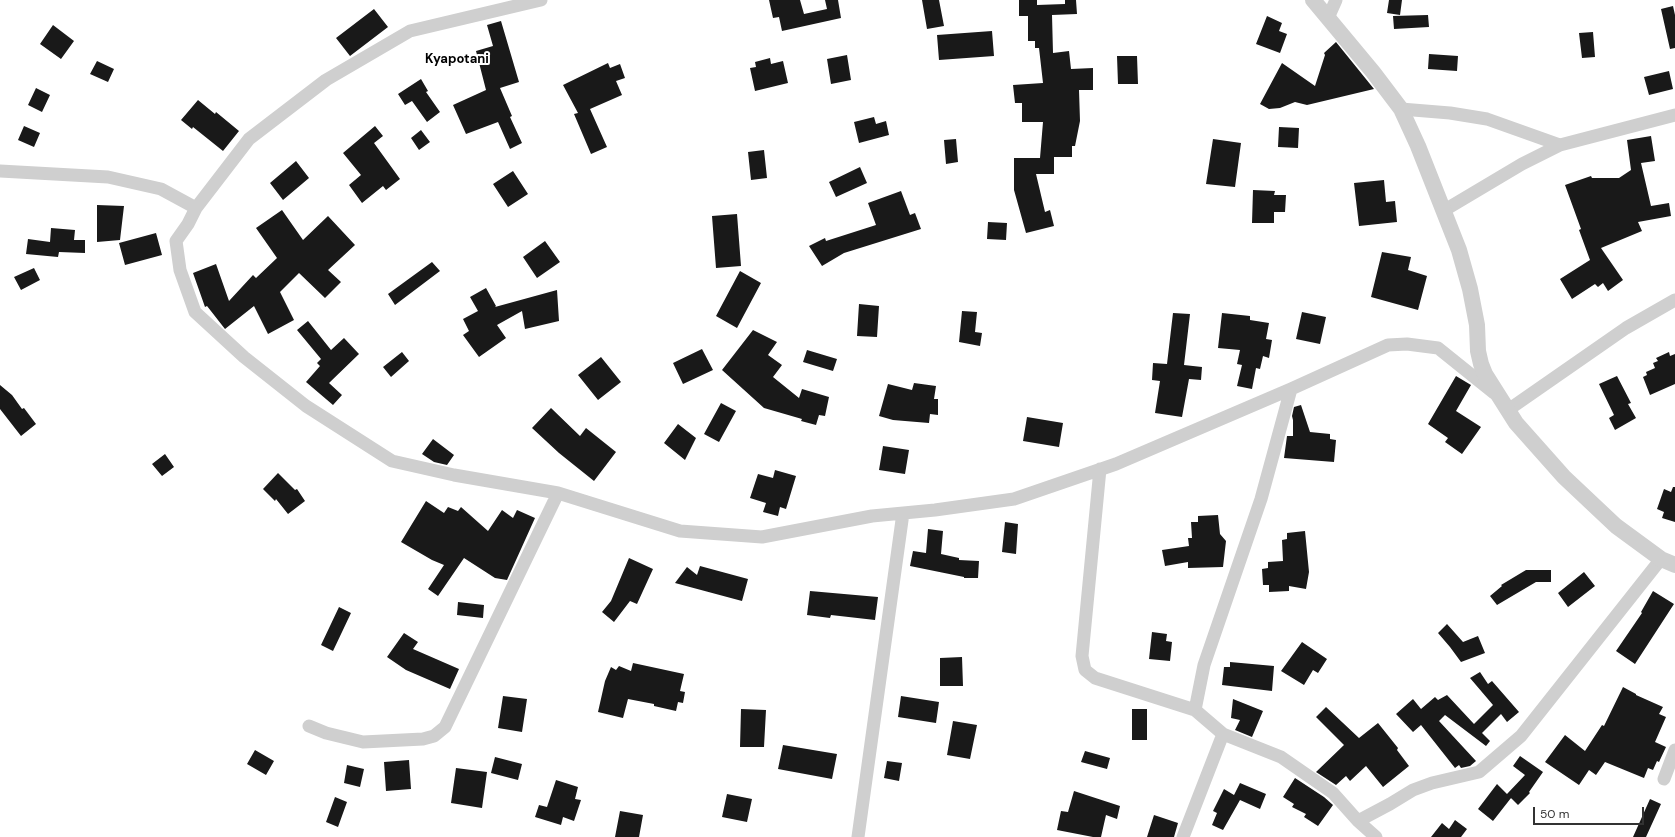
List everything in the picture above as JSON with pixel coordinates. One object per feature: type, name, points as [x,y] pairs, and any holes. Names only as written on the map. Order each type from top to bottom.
[{"type":"street","points":[[541,0],[410,31],[326,80],[249,139],[196,208],[188,224],[176,240],[180,270],[195,312],[244,357],[306,406],[392,461],[454,475],[558,493],[680,531],[762,537],[872,516],[1014,499],[1100,469],[1291,389],[1388,345],[1407,344],[1438,348],[1504,404]]},
{"type":"street","points":[[1313,0],[1374,72],[1401,109],[1418,146],[1459,250],[1470,289],[1476,325],[1478,351],[1484,374],[1516,423],[1586,499],[1616,526],[1668,562],[1521,736],[1502,753],[1479,772],[1413,790],[1358,821]]},
{"type":"street","points":[[1328,18],[1336,0]]},
{"type":"street","points":[[1401,109],[1450,113],[1487,119],[1560,145]]},
{"type":"street","points":[[1443,211],[1522,164],[1560,145],[1675,114]]},
{"type":"street","points":[[0,171],[108,177],[161,188],[196,208]]},
{"type":"street","points":[[1504,404],[1626,328],[1675,300]]},
{"type":"street","points":[[1195,710],[1204,665],[1261,499],[1291,389]]},
{"type":"street","points":[[1100,469],[1082,656],[1085,670],[1095,678],[1195,710],[1223,734],[1281,757],[1333,793],[1358,821],[1376,837]]},
{"type":"street","points":[[309,726],[326,733],[363,742],[423,739],[434,736],[445,727],[558,493]]},
{"type":"street","points":[[858,837],[903,513]]},
{"type":"street","points":[[1183,837],[1223,734]]},
{"type":"street","points":[[1664,778],[1675,750]]},
{"type":"building","points":[[769,0],[800,0],[804,14],[827,9],[825,0],[838,0],[841,18],[782,31],[779,17],[773,18]]},
{"type":"building","points":[[922,0],[939,0],[944,26],[927,29]]},
{"type":"building","points":[[1019,0],[1037,0],[1037,5],[1065,4],[1065,0],[1076,0],[1077,14],[1052,15],[1053,53],[1069,51],[1071,69],[1093,68],[1093,90],[1079,90],[1080,121],[1075,146],[1072,146],[1072,157],[1054,157],[1054,174],[1036,174],[1045,212],[1050,210],[1054,226],[1026,233],[1014,190],[1014,158],[1040,158],[1043,122],[1022,122],[1022,103],[1015,103],[1013,85],[1043,83],[1039,48],[1035,48],[1035,41],[1028,41],[1028,16],[1019,16]]},
{"type":"building","points":[[1389,0],[1402,0],[1400,15],[1387,13]]},
{"type":"building","points":[[1673,6],[1675,15],[1675,48],[1670,49],[1661,9]]},
{"type":"building","points":[[374,9],[388,27],[350,56],[336,38]]},
{"type":"building","points":[[1428,15],[1429,27],[1394,29],[1393,16]]},
{"type":"building","points":[[1267,16],[1282,23],[1279,31],[1287,34],[1280,53],[1256,44]]},
{"type":"building","points":[[501,21],[519,82],[500,88],[512,116],[510,117],[522,143],[510,149],[498,122],[466,134],[453,105],[486,90],[476,51],[493,46],[487,25]]},
{"type":"building","points":[[53,25],[74,41],[61,59],[40,44]]},
{"type":"building","points":[[992,31],[994,56],[939,60],[937,35]]},
{"type":"building","points":[[1593,32],[1595,57],[1582,58],[1579,33]]},
{"type":"building","points":[[1336,42],[1374,89],[1307,105],[1295,102],[1280,108],[1269,109],[1260,104],[1282,63],[1315,86],[1325,55],[1324,53]]},
{"type":"building","points":[[1429,54],[1458,56],[1457,71],[1428,69]]},
{"type":"building","points":[[847,55],[851,80],[831,84],[827,59]]},
{"type":"building","points":[[1117,56],[1137,56],[1138,84],[1118,84]]},
{"type":"building","points":[[770,58],[771,64],[783,61],[788,83],[755,91],[750,68],[756,67],[755,62]]},
{"type":"building","points":[[97,61],[114,69],[108,82],[90,74]]},
{"type":"building","points":[[608,63],[610,68],[620,64],[625,78],[616,81],[622,95],[590,109],[607,147],[591,154],[574,114],[578,113],[563,85]]},
{"type":"building","points":[[1669,71],[1673,89],[1649,95],[1644,77]]},
{"type":"building","points":[[421,79],[428,91],[426,92],[440,112],[427,122],[412,101],[405,105],[398,94]]},
{"type":"building","points":[[36,88],[50,95],[42,112],[28,105]]},
{"type":"building","points":[[198,100],[215,114],[216,112],[239,131],[223,151],[193,127],[192,129],[181,120]]},
{"type":"building","points":[[874,117],[876,124],[886,121],[889,135],[859,143],[854,122]]},
{"type":"building","points":[[24,126],[40,133],[34,147],[18,140]]},
{"type":"building","points":[[375,126],[383,136],[374,143],[400,179],[386,190],[383,186],[362,203],[349,185],[361,175],[343,153]]},
{"type":"building","points":[[1279,127],[1299,128],[1298,148],[1278,147]]},
{"type":"building","points":[[421,130],[430,142],[419,150],[411,138]]},
{"type":"building","points":[[1651,136],[1655,161],[1641,163],[1651,206],[1669,203],[1671,216],[1638,222],[1642,231],[1601,248],[1623,280],[1608,291],[1603,283],[1598,287],[1595,284],[1572,299],[1560,279],[1590,260],[1579,230],[1581,229],[1565,185],[1591,176],[1592,178],[1619,178],[1631,170],[1627,140]]},
{"type":"building","points":[[956,139],[958,162],[946,164],[944,140]]},
{"type":"building","points":[[1213,139],[1241,143],[1235,187],[1206,184]]},
{"type":"building","points":[[764,150],[767,178],[751,180],[748,152]]},
{"type":"building","points":[[296,161],[309,178],[283,200],[270,183]]},
{"type":"building","points":[[860,167],[867,183],[836,197],[829,182]]},
{"type":"building","points":[[513,171],[528,194],[508,207],[493,184]]},
{"type":"building","points":[[1384,180],[1386,202],[1395,201],[1397,222],[1359,226],[1354,183]]},
{"type":"building","points":[[1253,190],[1275,191],[1274,195],[1286,195],[1285,212],[1274,212],[1274,223],[1252,223]]},
{"type":"building","points":[[901,191],[910,215],[915,213],[921,229],[844,253],[822,266],[809,246],[825,238],[826,241],[876,225],[868,203]]},
{"type":"building","points":[[97,205],[124,206],[120,240],[97,242]]},
{"type":"building","points":[[282,210],[303,240],[328,216],[355,245],[328,270],[341,282],[325,298],[299,273],[280,292],[294,320],[268,334],[254,306],[225,329],[207,306],[205,307],[193,273],[216,264],[229,301],[253,275],[256,278],[277,258],[256,228]]},
{"type":"building","points":[[737,214],[741,266],[716,268],[712,216]]},
{"type":"building","points":[[988,222],[1007,223],[1006,240],[987,239]]},
{"type":"building","points":[[51,228],[75,230],[74,240],[85,240],[85,253],[59,252],[58,257],[26,254],[28,239],[50,242]]},
{"type":"building","points":[[156,233],[162,255],[125,265],[119,243]]},
{"type":"building","points":[[545,241],[560,262],[537,278],[523,257]]},
{"type":"building","points":[[1382,252],[1411,257],[1408,270],[1427,276],[1418,310],[1371,297]]},
{"type":"building","points":[[432,262],[440,271],[395,305],[388,294]]},
{"type":"building","points":[[34,268],[40,280],[21,290],[14,277]]},
{"type":"building","points":[[740,271],[761,283],[737,328],[716,316]]},
{"type":"building","points":[[486,288],[496,306],[495,307],[557,290],[559,321],[525,329],[522,311],[497,325],[506,338],[479,357],[463,335],[469,331],[463,319],[478,311],[470,297]]},
{"type":"building","points":[[859,304],[879,306],[877,337],[857,336]]},
{"type":"building","points":[[962,311],[977,312],[975,332],[982,333],[980,346],[959,342]]},
{"type":"building","points":[[1302,312],[1326,317],[1320,344],[1296,339]]},
{"type":"building","points":[[1173,313],[1190,314],[1184,365],[1202,367],[1201,380],[1189,379],[1182,417],[1155,413],[1160,381],[1152,380],[1153,363],[1167,364]]},
{"type":"building","points":[[1222,313],[1250,316],[1250,320],[1269,323],[1266,339],[1272,340],[1269,358],[1263,356],[1260,369],[1256,368],[1252,389],[1237,386],[1242,365],[1237,364],[1240,350],[1218,348]]},
{"type":"building","points":[[308,321],[331,350],[344,338],[359,354],[329,383],[342,395],[333,405],[306,382],[320,366],[317,363],[321,359],[297,330]]},
{"type":"building","points":[[753,330],[777,342],[768,355],[782,365],[773,377],[799,398],[802,389],[829,397],[825,416],[819,415],[816,425],[801,421],[802,419],[764,408],[722,370]]},
{"type":"building","points":[[702,349],[713,370],[683,384],[673,363]]},
{"type":"building","points":[[807,350],[837,359],[833,371],[803,362]]},
{"type":"building","points":[[402,352],[409,361],[391,377],[383,367]]},
{"type":"building","points":[[1669,352],[1670,356],[1675,354],[1675,384],[1650,395],[1643,377],[1647,375],[1646,372],[1655,368],[1653,363],[1658,361],[1656,358]]},
{"type":"building","points":[[601,357],[621,382],[598,400],[578,375]]},
{"type":"building","points":[[1456,376],[1471,385],[1456,411],[1481,427],[1462,454],[1445,442],[1448,438],[1428,424]]},
{"type":"building","points":[[1617,376],[1631,403],[1628,404],[1636,418],[1615,430],[1609,418],[1614,415],[1599,384]]},
{"type":"building","points":[[914,383],[936,386],[934,399],[938,399],[938,415],[930,414],[929,423],[893,420],[879,416],[888,384],[912,390]]},
{"type":"building","points":[[0,385],[12,395],[22,409],[24,408],[36,424],[21,436],[0,409]]},
{"type":"building","points":[[721,403],[736,411],[719,442],[704,434]]},
{"type":"building","points":[[1301,405],[1310,432],[1330,434],[1330,439],[1336,440],[1334,462],[1284,458],[1287,436],[1293,436],[1292,416],[1294,407]]},
{"type":"building","points":[[551,408],[580,436],[586,428],[616,452],[594,481],[559,453],[532,428]]},
{"type":"building","points":[[1027,417],[1063,423],[1059,447],[1023,441]]},
{"type":"building","points":[[678,424],[696,438],[685,460],[664,443]]},
{"type":"building","points":[[433,439],[454,455],[447,465],[434,462],[422,454]]},
{"type":"building","points":[[883,446],[909,450],[905,474],[879,470]]},
{"type":"building","points":[[165,454],[174,467],[162,476],[152,464]]},
{"type":"building","points":[[775,470],[796,476],[786,509],[780,507],[778,516],[763,512],[766,503],[750,498],[758,474],[773,478]]},
{"type":"building","points":[[278,473],[295,490],[297,489],[305,501],[288,514],[276,499],[275,501],[263,489]]},
{"type":"building","points":[[1673,487],[1675,487],[1675,522],[1662,518],[1664,512],[1657,509],[1664,489],[1671,492]]},
{"type":"building","points":[[426,501],[444,513],[448,507],[458,511],[461,507],[488,531],[502,510],[513,518],[517,510],[535,518],[507,580],[495,578],[464,558],[438,596],[428,589],[444,565],[432,560],[401,542]]},
{"type":"building","points":[[1218,515],[1220,534],[1226,541],[1223,567],[1188,568],[1188,562],[1165,566],[1162,550],[1189,546],[1188,538],[1192,538],[1191,522],[1198,522],[1198,516]]},
{"type":"building","points":[[1005,522],[1018,524],[1016,554],[1002,552]]},
{"type":"building","points":[[928,529],[943,531],[941,554],[959,558],[959,560],[979,561],[978,578],[964,578],[910,566],[913,551],[926,553]]},
{"type":"building","points":[[1305,531],[1309,572],[1306,589],[1289,586],[1289,591],[1269,592],[1269,585],[1263,585],[1262,569],[1268,568],[1268,562],[1283,561],[1282,540],[1287,539],[1287,533]]},
{"type":"building","points":[[629,558],[653,569],[637,604],[630,601],[614,622],[602,612],[611,601]]},
{"type":"building","points":[[700,566],[748,579],[742,601],[675,583],[687,567],[697,575]]},
{"type":"building","points":[[1526,570],[1551,570],[1551,582],[1536,582],[1497,605],[1490,596],[1502,586],[1501,585]]},
{"type":"building","points":[[1584,572],[1595,586],[1568,607],[1558,593]]},
{"type":"building","points":[[810,591],[878,597],[875,620],[831,615],[830,618],[807,615]]},
{"type":"building","points":[[1653,591],[1674,604],[1635,664],[1616,651],[1642,613],[1641,612]]},
{"type":"building","points":[[458,602],[484,605],[483,618],[457,615]]},
{"type":"building","points":[[339,607],[351,613],[333,651],[321,645]]},
{"type":"building","points":[[1447,624],[1463,642],[1478,636],[1485,653],[1461,662],[1438,633]]},
{"type":"building","points":[[1152,632],[1167,634],[1166,641],[1172,642],[1170,661],[1149,659]]},
{"type":"building","points":[[404,633],[418,642],[413,649],[459,669],[450,689],[406,670],[387,657]]},
{"type":"building","points":[[1302,642],[1327,659],[1318,673],[1313,670],[1304,685],[1281,671]]},
{"type":"building","points":[[962,657],[963,686],[940,686],[940,658]]},
{"type":"building","points":[[1230,662],[1274,666],[1272,691],[1222,685],[1224,667],[1230,667]]},
{"type":"building","points":[[633,663],[684,674],[680,691],[685,692],[683,703],[678,702],[676,711],[654,706],[654,704],[628,699],[623,718],[598,712],[605,681],[611,667],[616,670],[619,666],[631,671]]},
{"type":"building","points":[[1480,672],[1488,684],[1492,681],[1519,712],[1507,722],[1501,714],[1482,733],[1490,741],[1486,746],[1445,715],[1439,721],[1476,761],[1470,766],[1461,768],[1459,765],[1455,768],[1421,725],[1413,732],[1396,714],[1413,699],[1421,709],[1435,697],[1438,700],[1447,695],[1474,724],[1493,705],[1470,678]]},
{"type":"building","points":[[1623,687],[1636,695],[1663,707],[1659,714],[1666,717],[1655,742],[1666,747],[1659,762],[1657,761],[1653,770],[1648,768],[1644,778],[1605,762],[1596,775],[1589,770],[1579,785],[1545,762],[1565,735],[1585,751],[1602,725],[1604,726]]},
{"type":"building","points":[[503,696],[527,699],[522,732],[498,728]]},
{"type":"building","points":[[901,696],[939,702],[936,723],[898,717]]},
{"type":"building","points":[[1233,699],[1263,711],[1252,737],[1235,730],[1240,720],[1231,718]]},
{"type":"building","points":[[1326,707],[1359,738],[1378,723],[1398,748],[1397,750],[1409,766],[1383,787],[1366,766],[1350,781],[1346,776],[1336,785],[1316,772],[1344,745],[1316,717]]},
{"type":"building","points":[[741,709],[766,710],[764,747],[740,747]]},
{"type":"building","points":[[1132,709],[1147,709],[1147,740],[1132,740]]},
{"type":"building","points":[[953,721],[977,725],[970,759],[947,755]]},
{"type":"building","points":[[783,745],[837,754],[832,779],[778,769]]},
{"type":"building","points":[[255,750],[274,761],[266,775],[247,764]]},
{"type":"building","points":[[1085,751],[1110,758],[1107,769],[1081,762]]},
{"type":"building","points":[[1520,756],[1543,772],[1529,792],[1530,793],[1518,805],[1511,798],[1493,821],[1478,809],[1497,784],[1507,794],[1525,775],[1513,766]]},
{"type":"building","points":[[495,757],[522,764],[518,780],[491,773]]},
{"type":"building","points":[[409,760],[411,789],[386,791],[384,762]]},
{"type":"building","points":[[887,761],[902,763],[899,781],[884,778]]},
{"type":"building","points":[[347,765],[364,769],[360,787],[344,783]]},
{"type":"building","points":[[456,768],[487,772],[482,808],[451,803]]},
{"type":"building","points":[[1295,778],[1324,797],[1333,805],[1318,826],[1304,817],[1306,814],[1292,807],[1294,804],[1283,797]]},
{"type":"building","points":[[556,780],[578,787],[575,799],[581,800],[574,821],[563,817],[561,825],[535,817],[539,805],[547,807]]},
{"type":"building","points":[[1240,783],[1266,794],[1260,809],[1240,800],[1223,830],[1212,825],[1217,813],[1213,811],[1224,789],[1234,795]]},
{"type":"building","points":[[1074,791],[1120,806],[1117,819],[1106,815],[1101,837],[1093,837],[1057,830],[1061,811],[1068,812]]},
{"type":"building","points":[[727,794],[752,799],[747,822],[722,817]]},
{"type":"building","points":[[335,797],[347,802],[338,827],[326,822]]},
{"type":"building","points":[[1650,799],[1661,804],[1646,837],[1633,837]]},
{"type":"building","points":[[620,811],[643,815],[639,837],[615,837]]},
{"type":"building","points":[[1154,815],[1178,823],[1174,837],[1147,837]]},
{"type":"building","points":[[1455,820],[1467,829],[1461,837],[1431,837],[1442,823],[1449,829]]},
{"type":"district","name":"Kyapotani","points":[[457,60]]}]
